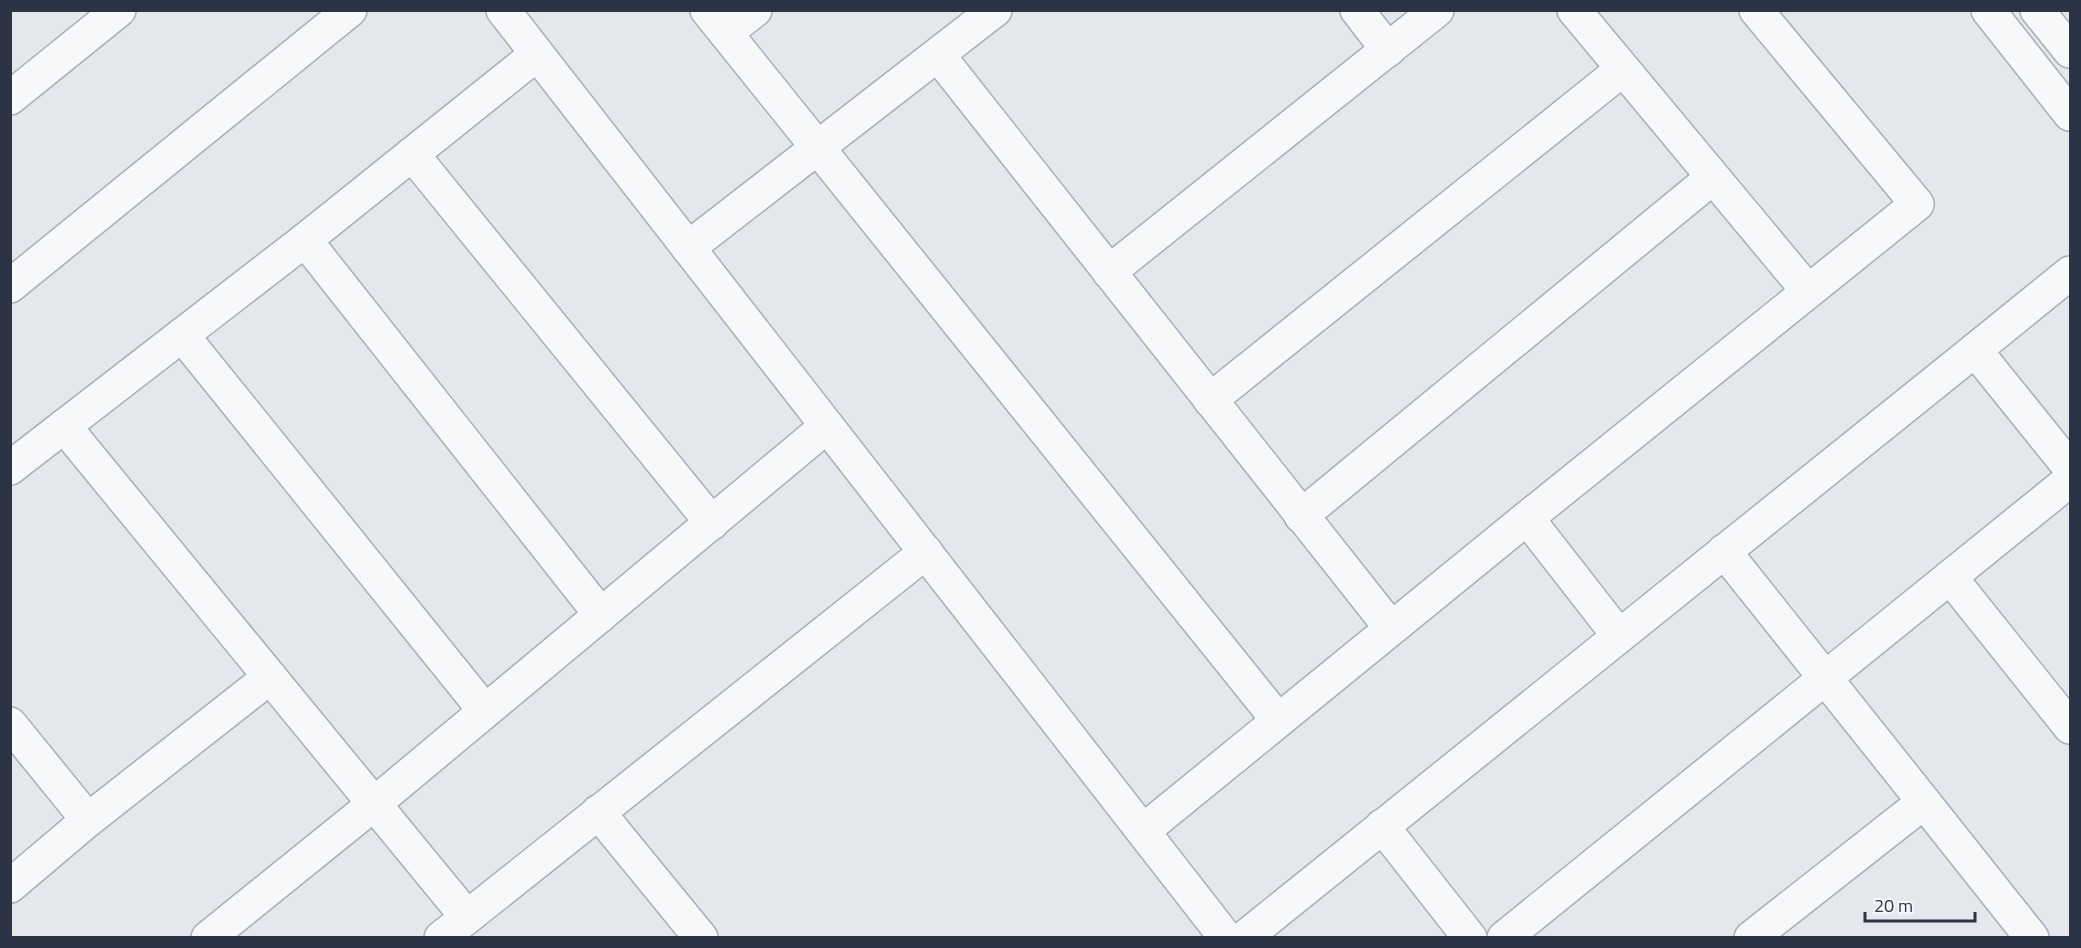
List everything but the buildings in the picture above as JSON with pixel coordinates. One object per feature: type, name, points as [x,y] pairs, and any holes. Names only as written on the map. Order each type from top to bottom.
[{"type":"street","points":[[10,98],[119,10]]},
{"type":"street","points":[[10,286],[350,10]]},
{"type":"street","points":[[503,10],[1226,938]]},
{"type":"street","points":[[755,10],[717,22],[1278,720]]},
{"type":"street","points":[[688,248],[995,10]]},
{"type":"street","points":[[1357,10],[1388,50]]},
{"type":"street","points":[[1108,272],[1437,10]]},
{"type":"street","points":[[1574,10],[1808,291]]},
{"type":"street","points":[[1143,831],[1917,204],[1756,10]]},
{"type":"street","points":[[1988,10],[2070,114]]},
{"type":"street","points":[[2037,10],[2070,51]]},
{"type":"street","points":[[10,468],[305,240],[537,54]]},
{"type":"street","points":[[938,55],[1391,628]]},
{"type":"street","points":[[1210,400],[1623,69]]},
{"type":"street","points":[[412,154],[712,522]]},
{"type":"street","points":[[1302,516],[1712,178]]},
{"type":"street","points":[[305,240],[601,615]]},
{"type":"street","points":[[1244,938],[2070,273]]},
{"type":"street","points":[[182,335],[485,711]]},
{"type":"street","points":[[1975,350],[2070,468]]},
{"type":"street","points":[[64,426],[467,916]]},
{"type":"street","points":[[208,938],[374,804],[827,426]]},
{"type":"street","points":[[1504,938],[2070,480]]},
{"type":"street","points":[[1527,518],[1619,636]]},
{"type":"street","points":[[1724,551],[2032,938]]},
{"type":"street","points":[[441,938],[926,552]]},
{"type":"street","points":[[1950,577],[2070,727]]},
{"type":"street","points":[[10,886],[88,820],[270,677]]},
{"type":"street","points":[[10,724],[88,820]]},
{"type":"street","points":[[1751,938],[1924,802]]},
{"type":"street","points":[[598,812],[701,938]]},
{"type":"street","points":[[1382,826],[1470,938]]}]
